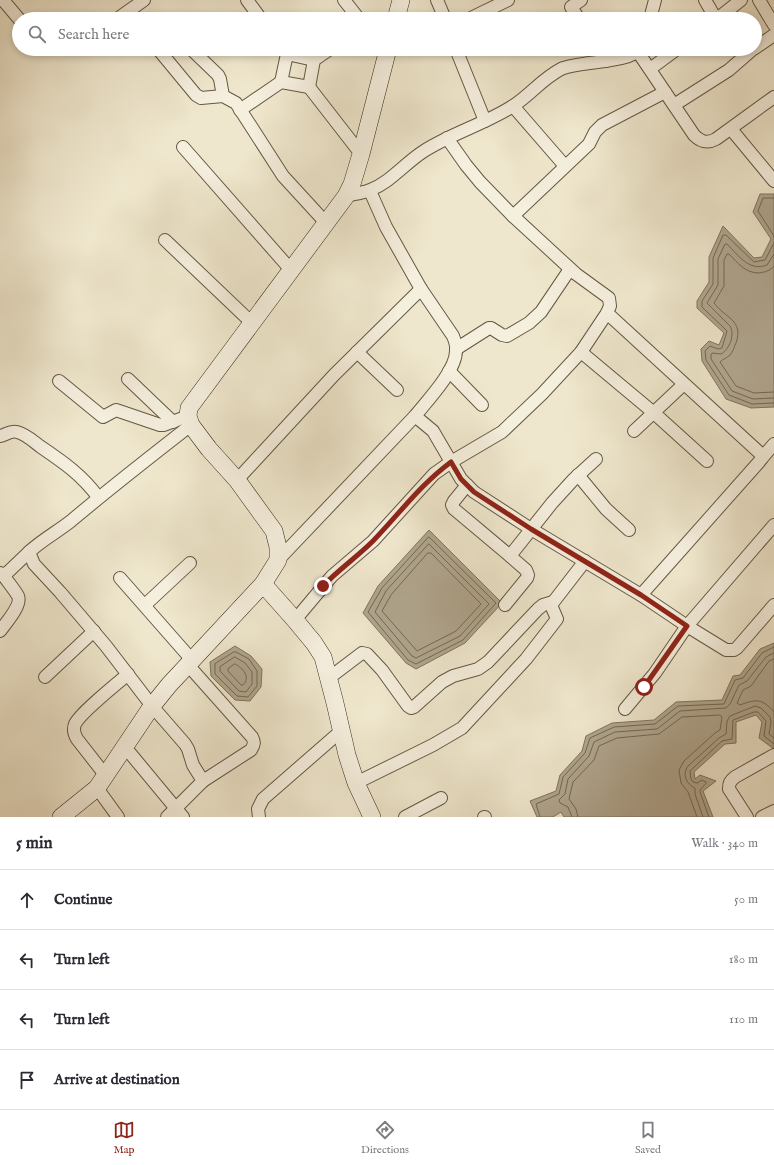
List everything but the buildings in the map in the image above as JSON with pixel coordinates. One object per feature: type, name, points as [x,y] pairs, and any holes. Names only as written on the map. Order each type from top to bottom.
[{"type":"street","points":[[3,0],[13,12]]},
{"type":"street","points":[[130,12],[144,0]]},
{"type":"street","points":[[247,0],[256,12]]},
{"type":"street","points":[[344,0],[353,12]]},
{"type":"street","points":[[398,12],[401,0]]},
{"type":"street","points":[[438,0],[442,12]]},
{"type":"street","points":[[483,12],[508,0]]},
{"type":"street","points":[[652,12],[655,0]]},
{"type":"street","points":[[705,0],[712,12]]},
{"type":"street","points":[[725,12],[741,0]]},
{"type":"street","points":[[759,0],[774,25]]},
{"type":"street","points":[[572,2],[576,12]]},
{"type":"street","points":[[762,43],[774,35]]},
{"type":"street","points":[[164,56],[196,96],[201,98],[223,96],[236,104],[283,176],[327,224]]},
{"type":"street","points":[[198,56],[218,75],[223,96]]},
{"type":"street","points":[[281,82],[284,56]]},
{"type":"street","points":[[300,56],[314,60]]},
{"type":"street","points":[[308,87],[314,60],[320,56]]},
{"type":"street","points":[[0,631],[18,606],[19,601],[18,596],[2,574],[8,572],[39,543],[69,522],[184,421],[189,408],[196,397],[327,224],[346,196],[352,184],[361,154],[384,56]]},
{"type":"street","points":[[459,56],[485,121]]},
{"type":"street","points":[[603,56],[606,61]]},
{"type":"street","points":[[346,196],[370,191],[389,180],[424,151],[513,106],[550,75],[562,69],[574,65],[625,58],[628,56]]},
{"type":"street","points":[[642,56],[694,135],[700,140],[706,142],[711,142],[774,97]]},
{"type":"street","points":[[650,69],[668,56]]},
{"type":"street","points":[[674,105],[728,70],[738,56]]},
{"type":"street","points":[[240,110],[281,82],[308,87],[361,154]]},
{"type":"street","points":[[513,216],[589,144],[595,132],[602,125],[665,92]]},
{"type":"street","points":[[513,106],[565,166]]},
{"type":"street","points":[[731,128],[770,168],[774,181]]},
{"type":"street","points":[[295,620],[332,576],[373,541],[429,479],[451,462],[502,432],[542,394],[581,352],[610,306],[609,298],[570,269],[513,216],[480,182],[466,166],[448,138]]},
{"type":"street","points":[[183,147],[291,270]]},
{"type":"street","points":[[61,817],[101,782],[152,706],[190,662],[263,584],[278,560],[415,416],[434,394],[455,361],[456,349],[453,336],[421,289],[386,227],[370,191]]},
{"type":"street","points":[[165,240],[252,324]]},
{"type":"street","points":[[456,349],[489,328],[507,336],[529,323],[541,312],[570,269]]},
{"type":"street","points":[[237,480],[334,375],[421,289]]},
{"type":"street","points":[[607,313],[760,452],[762,458]]},
{"type":"street","points":[[358,352],[397,390]]},
{"type":"street","points":[[581,352],[654,413],[707,461]]},
{"type":"street","points":[[449,371],[482,405]]},
{"type":"street","points":[[128,379],[184,421],[237,480],[274,531],[278,547],[278,560]]},
{"type":"street","points":[[59,381],[101,416],[105,417],[116,410],[156,425],[184,421]]},
{"type":"street","points":[[634,431],[684,384]]},
{"type":"street","points":[[415,416],[433,431],[451,462],[467,485],[483,498],[531,529],[641,595],[726,650],[734,650],[774,605]]},
{"type":"street","points":[[0,436],[10,432],[17,432],[26,437],[72,468],[88,484],[98,497]]},
{"type":"street","points":[[641,595],[774,444]]},
{"type":"street","points":[[510,556],[552,503],[596,458]]},
{"type":"street","points":[[578,476],[606,509],[629,530]]},
{"type":"street","points":[[467,485],[454,501],[452,506],[454,509],[526,570],[528,574],[527,578],[505,605]]},
{"type":"street","points":[[626,709],[655,673],[687,626],[774,525]]},
{"type":"street","points":[[29,552],[34,564],[94,631],[152,706],[188,749],[193,765],[203,781]]},
{"type":"street","points":[[356,783],[433,746],[462,728],[526,659],[553,626],[557,619],[551,608],[551,604],[585,561]]},
{"type":"street","points":[[145,606],[190,563]]},
{"type":"street","points":[[120,578],[145,606],[252,737],[254,742],[254,746],[251,750],[203,781],[180,813],[167,817]]},
{"type":"street","points":[[263,584],[314,642],[323,657],[347,755],[356,783],[372,817]]},
{"type":"street","points":[[329,678],[364,653],[371,657],[408,706],[411,708],[414,707],[442,682],[453,676],[478,669],[488,662],[538,609],[543,605],[553,602]]},
{"type":"street","points":[[45,677],[94,631]]},
{"type":"street","points":[[118,817],[74,733],[74,726],[86,711],[128,674]]},
{"type":"street","points":[[259,817],[258,809],[263,799],[341,731]]},
{"type":"street","points":[[125,746],[180,813]]},
{"type":"street","points":[[747,817],[729,789],[731,780],[774,755]]},
{"type":"street","points":[[405,817],[441,798]]},
{"type":"street","points":[[762,817],[774,811]]},
{"type":"water","points":[[760,194],[774,194],[774,407],[751,408],[726,399],[702,361],[701,349],[709,341],[719,345],[724,333],[697,308],[697,301],[709,282],[709,257],[723,226],[754,258],[762,257],[771,239],[753,212]]},
{"type":"water","points":[[429,530],[502,603],[465,643],[416,669],[406,663],[363,613],[378,586]]},
{"type":"water","points":[[774,643],[774,749],[759,738],[762,722],[756,715],[736,722],[736,743],[725,744],[694,772],[695,779],[700,775],[716,781],[703,791],[713,817],[564,817],[561,812],[553,817],[537,817],[530,801],[556,791],[560,775],[582,751],[586,736],[612,723],[654,720],[676,702],[722,700],[733,676],[740,675],[760,649]]},
{"type":"water","points":[[235,646],[251,656],[262,669],[261,687],[250,701],[235,700],[211,676],[210,662]]},
{"type":"route","points":[[323,586],[332,576],[373,541],[429,479],[451,462],[461,479],[474,492],[488,502],[616,579],[687,626],[644,687]]}]
